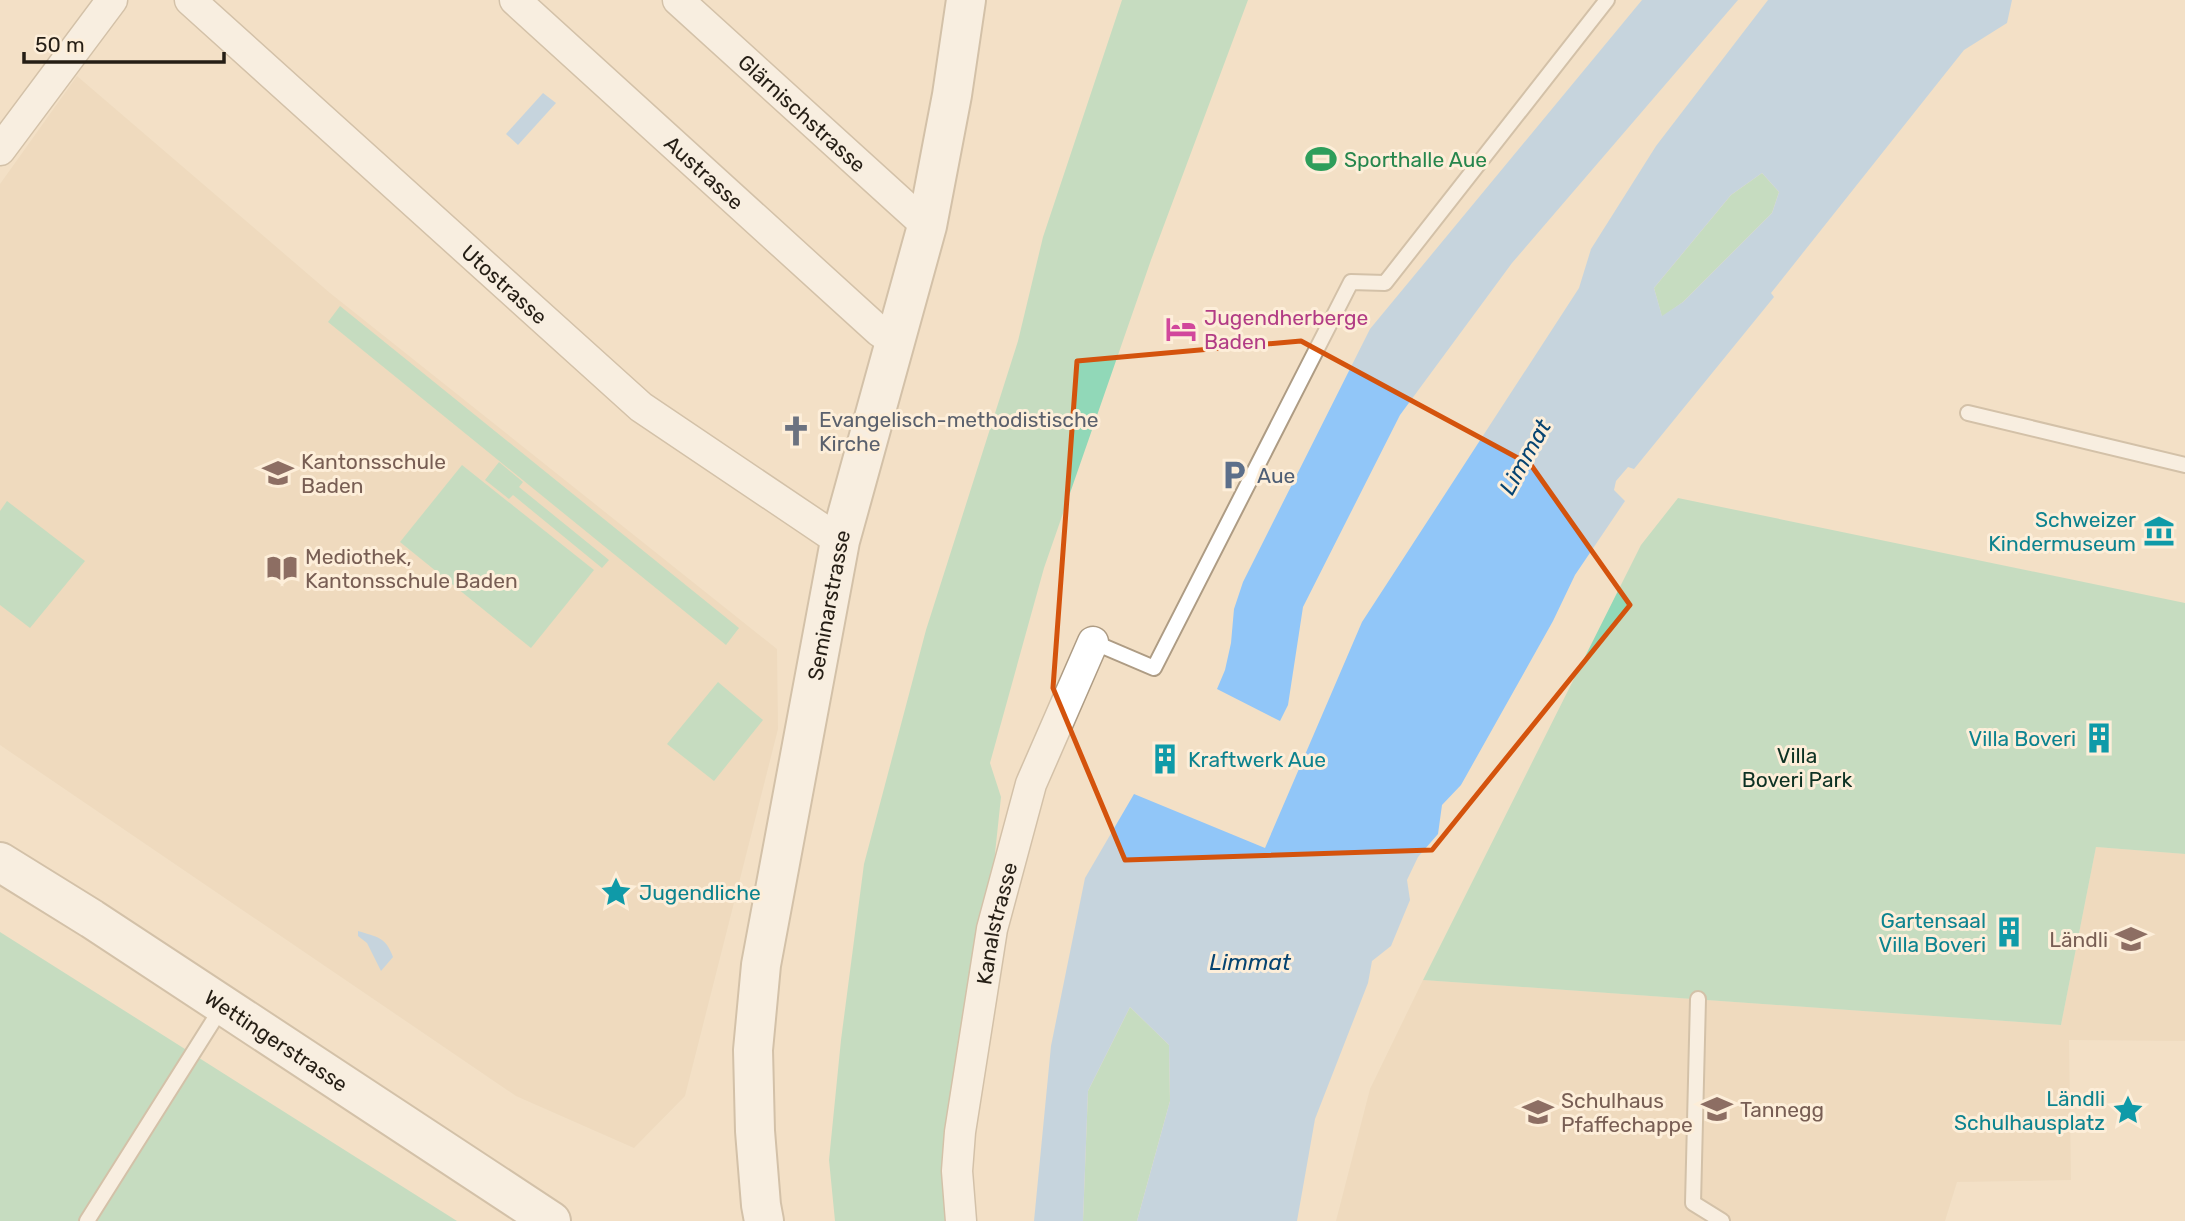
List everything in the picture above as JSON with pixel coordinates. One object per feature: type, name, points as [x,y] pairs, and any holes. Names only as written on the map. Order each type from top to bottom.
[{"type":"main road","name":"Seminarstrasse","points":[[764,1221],[755,1131],[753,1050],[761,965],[840,541],[927,226],[953,96],[966,0]]},
{"type":"main road","name":"Wettingerstrasse","points":[[0,862],[92,919],[551,1221]]},
{"type":"street","points":[[5,132],[112,0]]},
{"type":"street","name":"Utostrasse","points":[[190,0],[641,407],[840,541]]},
{"type":"street","name":"Austrasse","points":[[515,0],[879,331],[894,341]]},
{"type":"street","name":"Glärnischstrasse","points":[[678,0],[927,226]]},
{"type":"street","name":"Kanalstrasse","points":[[961,1221],[957,1171],[960,1132],[992,929],[1031,784],[1093,642]]},
{"type":"lane","points":[[1093,642],[1154,668],[1351,282],[1385,284],[1607,0]]},
{"type":"lane","points":[[1968,414],[2185,465]]},
{"type":"lane","points":[[1698,999],[1693,1203],[1722,1221]]},
{"type":"lane","points":[[87,1221],[223,1006]]},
{"type":"highlighted area","points":[[1301,341],[1531,465],[1630,605],[1432,850],[1125,860],[1053,688],[1077,361]]},
{"type":"shaded area","name":"Kantonsschule Baden","points":[[77,76],[330,293],[777,649],[778,729],[685,1096],[634,1148],[516,1096],[0,745],[0,184]]},
{"type":"shaded area","name":"Tannegg","points":[[2096,847],[2185,854],[2185,1041],[2069,1040],[2071,1180],[1957,1182],[1945,1221],[1336,1221],[1370,1089],[1423,980],[2061,1025]]},
{"type":"green space","points":[[1122,0],[1248,0],[1151,260],[1044,568],[990,763],[1001,797],[982,976],[969,1158],[973,1221],[835,1221],[829,1160],[841,1040],[864,864],[926,630],[1018,341],[1043,237]]},
{"type":"green space","points":[[1762,173],[1779,192],[1772,213],[1683,302],[1662,317],[1654,288],[1731,195]]},
{"type":"green space","points":[[340,306],[739,628],[726,645],[328,322]]},
{"type":"green space","points":[[499,462],[523,482],[519,487],[609,560],[602,568],[513,495],[509,499],[485,480]]},
{"type":"green space","points":[[462,465],[594,570],[531,648],[400,542]]},
{"type":"green space","name":"Villa Boveri Park","points":[[1678,498],[2185,603],[2185,854],[2096,847],[2061,1025],[1423,980],[1641,545]]},
{"type":"green space","points":[[7,501],[85,561],[30,628],[0,605],[0,511]]},
{"type":"green space","points":[[718,682],[763,720],[714,781],[667,744]]},
{"type":"green space","points":[[0,932],[457,1221],[0,1221]]},
{"type":"green space","points":[[1130,1007],[1169,1045],[1170,1101],[1137,1221],[1083,1221],[1088,1091]]},
{"type":"water","points":[[1642,0],[1738,0],[1512,263],[1400,415],[1303,607],[1288,705],[1280,721],[1217,689],[1225,670],[1234,609],[1243,582],[1370,329]]},
{"type":"water","name":"Limmat","points":[[1768,0],[2012,0],[2007,23],[1964,50],[1771,293],[1774,297],[1634,469],[1628,467],[1616,481],[1614,490],[1625,501],[1575,575],[1553,621],[1461,785],[1442,805],[1438,834],[1418,857],[1407,880],[1410,900],[1391,946],[1372,961],[1368,983],[1315,1119],[1297,1221],[1137,1221],[1170,1101],[1169,1045],[1130,1007],[1088,1091],[1083,1221],[1034,1221],[1051,1046],[1085,878],[1134,794],[1265,848],[1362,622],[1579,288],[1591,249],[1656,146]],"holes":[[[1762,173],[1779,192],[1772,213],[1683,302],[1662,316],[1654,288],[1731,195]]]},
{"type":"water","points":[[543,93],[556,103],[518,145],[506,134]]},
{"type":"water","points":[[358,931],[380,939],[390,950],[393,957],[381,971],[367,943],[358,936]]},
{"type":"place","name":"Sporthalle Aue","points":[[1321,159]]},
{"type":"place","name":"Jugendherberge Baden","points":[[1181,329]]},
{"type":"place","name":"Evangelisch-methodistische Kirche","points":[[796,431]]},
{"type":"place","name":"Kantonsschule Baden","points":[[278,473]]},
{"type":"place","name":"Aue","points":[[1234,475]]},
{"type":"place","name":"Schweizer Kindermuseum","points":[[2159,531]]},
{"type":"place","name":"Mediothek, Kantonsschule Baden","points":[[282,568]]},
{"type":"place","name":"Villa Boveri","points":[[2099,738]]},
{"type":"place","name":"Kraftwerk Aue","points":[[1165,759]]},
{"type":"place","name":"Jugendliche","points":[[616,892]]},
{"type":"place","name":"Gartensaal Villa Boveri","points":[[2009,932]]},
{"type":"place","name":"Ländli","points":[[2131,939]]},
{"type":"place","name":"Tannegg","points":[[1717,1109]]},
{"type":"place","name":"Ländli Schulhausplatz","points":[[2128,1110]]},
{"type":"place","name":"Schulhaus Pfaffechappe","points":[[1538,1112]]}]
